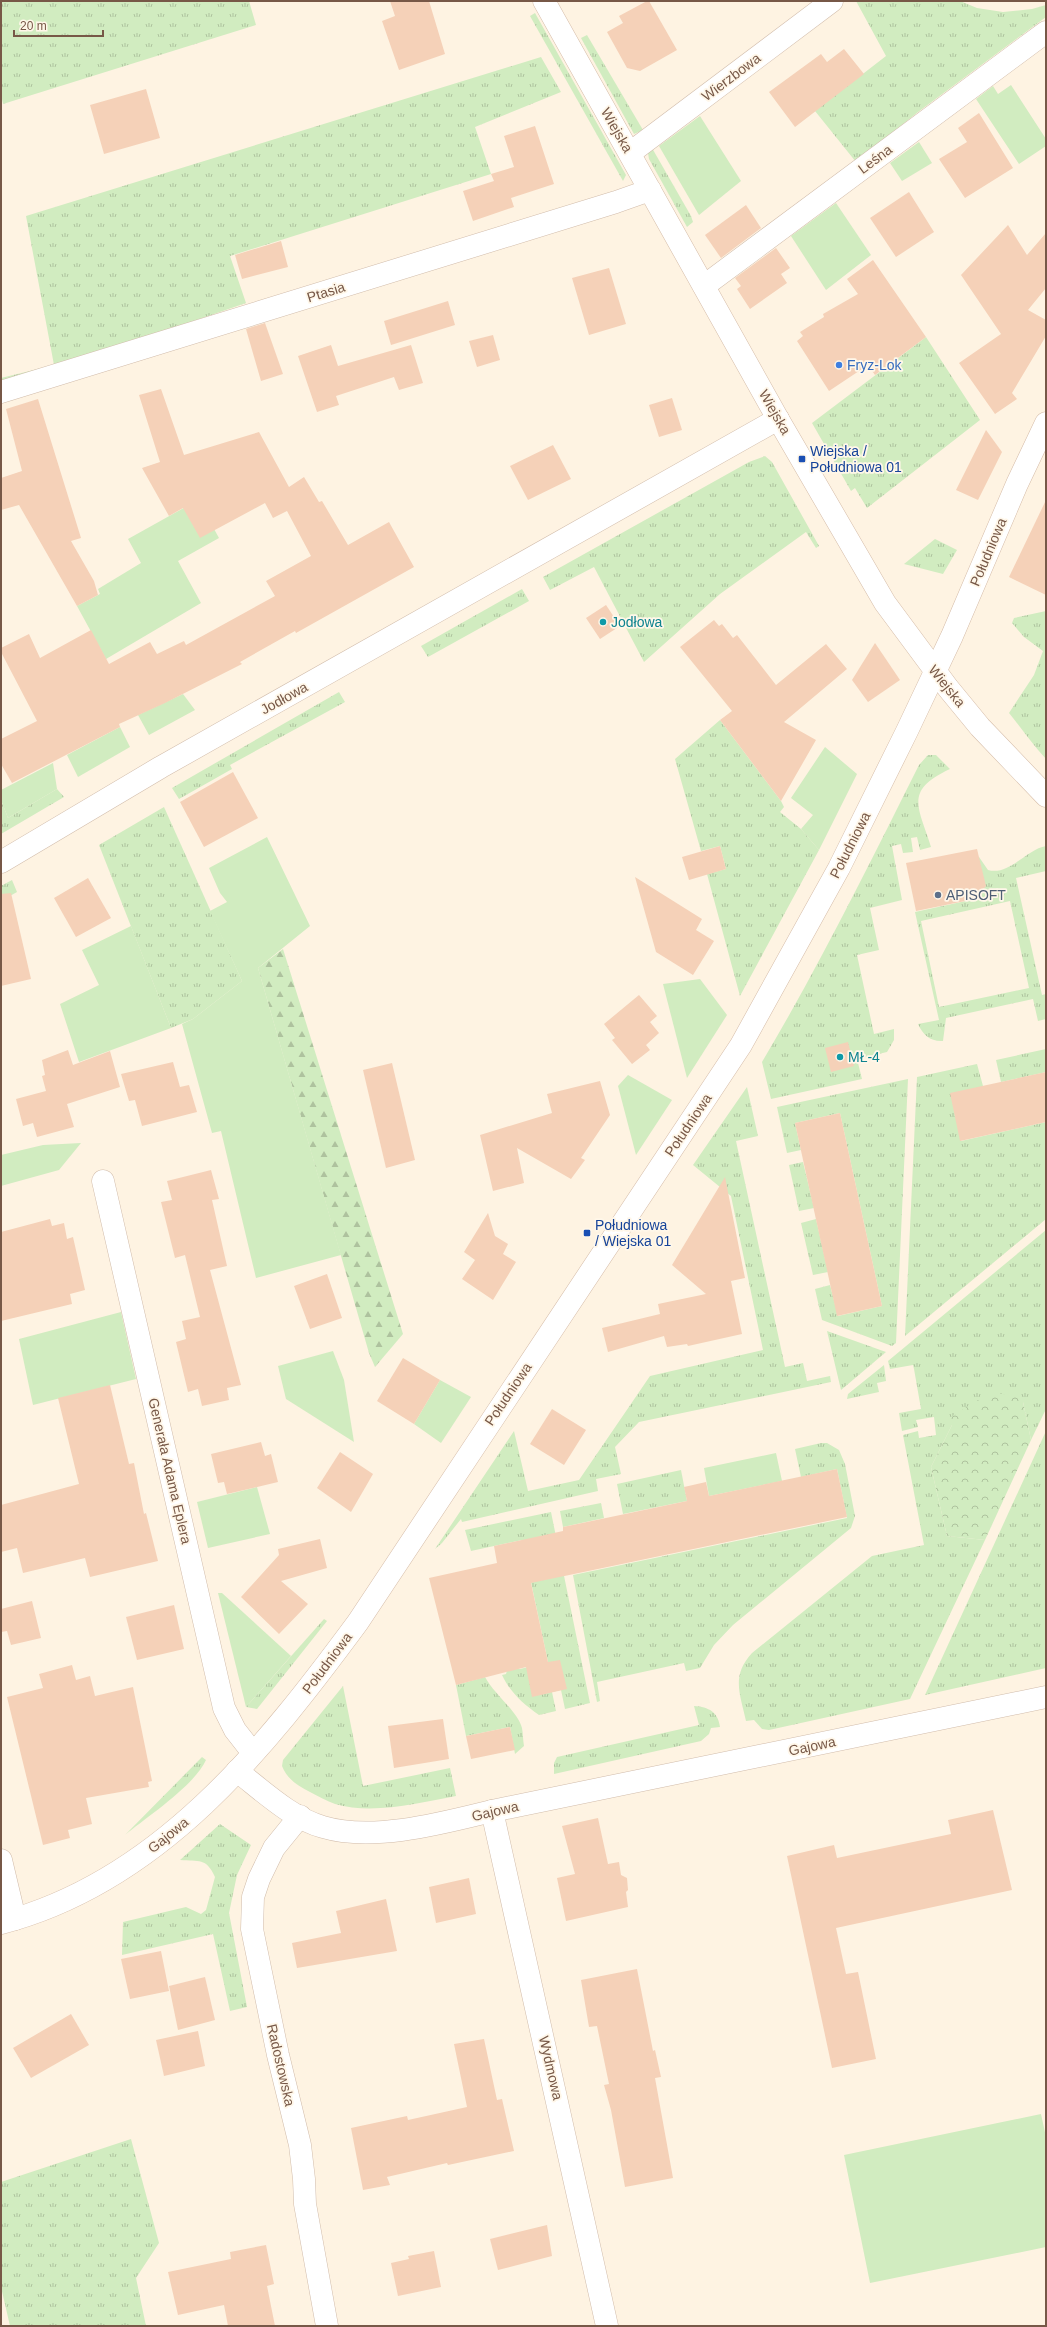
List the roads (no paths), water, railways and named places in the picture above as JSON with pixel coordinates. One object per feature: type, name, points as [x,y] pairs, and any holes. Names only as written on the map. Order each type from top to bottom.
[{"type":"street","name":"Wiejska","points":[[544,1],[778,419],[885,603],[935,672],[980,727],[1046,796]]},
{"type":"street","name":"Wierzbowa","points":[[630,153],[832,1]]},
{"type":"street","name":"Leśna","points":[[704,286],[1046,32]]},
{"type":"street","name":"Ptasia","points":[[1,392],[593,210],[650,190]]},
{"type":"street","name":"Jodłowa","points":[[1,862],[161,767],[778,419]]},
{"type":"street","name":"Południowa","points":[[237,1771],[305,1694],[358,1622],[736,1053],[839,868],[935,672],[1017,484],[1046,424]]},
{"type":"street","name":"Generała Adama Eplera","points":[[103,1181],[224,1708],[235,1730],[253,1753]]},
{"type":"street","name":"Gajowa","points":[[8,1921],[80,1894],[135,1862],[185,1822],[237,1771],[272,1799],[322,1827],[348,1832],[400,1830],[439,1824],[492,1811],[1046,1697]]},
{"type":"street","name":"Wydmowa","points":[[492,1811],[607,2326]]},
{"type":"street","name":"Radostowska","points":[[300,1816],[274,1848],[259,1879],[253,1897],[252,1929],[278,2054],[300,2145],[305,2204],[327,2326]]},
{"type":"street","points":[[1,1860],[8,1921]]},
{"type":"place","name":"Fryz-Lok","points":[[839,365]]},
{"type":"place","name":"Wiejska / Południowa 01","points":[[802,459]]},
{"type":"place","name":"Jodłowa","points":[[603,622]]},
{"type":"place","name":"APISOFT","points":[[938,895]]},
{"type":"place","name":"MŁ-4","points":[[840,1057]]},
{"type":"place","name":"Południowa / Wiejska 01","points":[[587,1233]]}]
